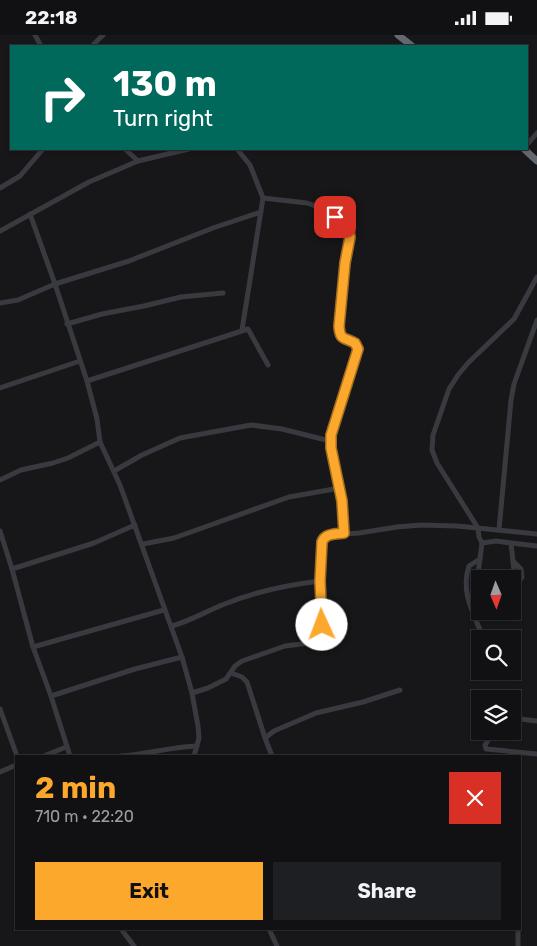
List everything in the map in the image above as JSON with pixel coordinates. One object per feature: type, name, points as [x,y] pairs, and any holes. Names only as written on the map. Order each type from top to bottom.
[{"type":"highway","points":[[398,35],[411,45]]},
{"type":"highway","points":[[525,150],[537,161]]},
{"type":"street","points":[[93,45],[102,35]]},
{"type":"street","points":[[528,143],[537,133]]},
{"type":"street","points":[[0,188],[20,176],[42,150]]},
{"type":"street","points":[[126,150],[138,161]]},
{"type":"street","points":[[0,231],[89,182],[138,161],[185,150]]},
{"type":"street","points":[[238,150],[250,165],[263,198],[242,330]]},
{"type":"street","points":[[263,198],[307,203],[321,208],[344,221],[349,227],[350,237],[345,263],[339,326],[341,337],[355,343],[358,349],[330,441],[340,489],[344,533]]},
{"type":"street","points":[[0,303],[18,300],[55,284],[129,261],[213,228],[261,212]]},
{"type":"street","points":[[30,214],[87,381],[100,443],[114,471],[143,544],[164,610],[172,626],[182,657],[192,693],[198,726],[199,738],[194,755]]},
{"type":"street","points":[[479,570],[482,543],[478,528],[437,463],[432,450],[433,435],[447,395],[458,375],[514,319],[537,277]]},
{"type":"street","points":[[67,324],[102,314],[181,297],[223,293]]},
{"type":"street","points":[[499,530],[511,400],[514,384],[537,319]]},
{"type":"street","points":[[87,381],[248,329],[268,365]]},
{"type":"street","points":[[0,388],[80,361]]},
{"type":"street","points":[[114,471],[142,455],[180,438],[251,425],[282,429],[330,441]]},
{"type":"street","points":[[0,480],[22,470],[68,458],[100,443]]},
{"type":"street","points":[[143,544],[174,537],[289,497],[340,489]]},
{"type":"street","points":[[12,569],[94,543],[135,525]]},
{"type":"street","points":[[192,693],[226,679],[235,666],[242,661],[285,646],[318,642],[322,625],[320,581],[324,538],[328,535],[421,525],[537,534]]},
{"type":"street","points":[[0,531],[33,647],[70,755]]},
{"type":"street","points":[[482,543],[496,541],[537,546]]},
{"type":"street","points":[[511,543],[513,561]]},
{"type":"street","points":[[471,608],[467,597],[466,574],[469,566],[480,559]]},
{"type":"street","points":[[172,626],[249,596],[277,588],[320,581]]},
{"type":"street","points":[[33,647],[164,610]]},
{"type":"street","points":[[51,696],[135,669],[182,657]]},
{"type":"street","points":[[231,673],[245,679],[247,682],[272,755]]},
{"type":"street","points":[[265,738],[274,731],[316,713],[363,703],[400,690]]},
{"type":"street","points":[[0,709],[17,755]]},
{"type":"street","points":[[521,719],[537,721]]},
{"type":"street","points":[[488,740],[485,745],[486,749],[537,754]]},
{"type":"street","points":[[130,755],[182,746],[197,746]]},
{"type":"street","points":[[46,755],[66,747]]},
{"type":"street","points":[[0,772],[15,765]]},
{"type":"street","points":[[122,930],[134,946]]},
{"type":"street","points":[[269,930],[276,946]]},
{"type":"street","points":[[518,930],[518,946]]},
{"type":"route","points":[[322,625],[320,581],[322,542],[328,535],[344,533],[342,501],[330,441],[346,383],[358,349],[355,343],[341,337],[339,334],[345,263],[350,237],[348,223],[335,217]]}]
